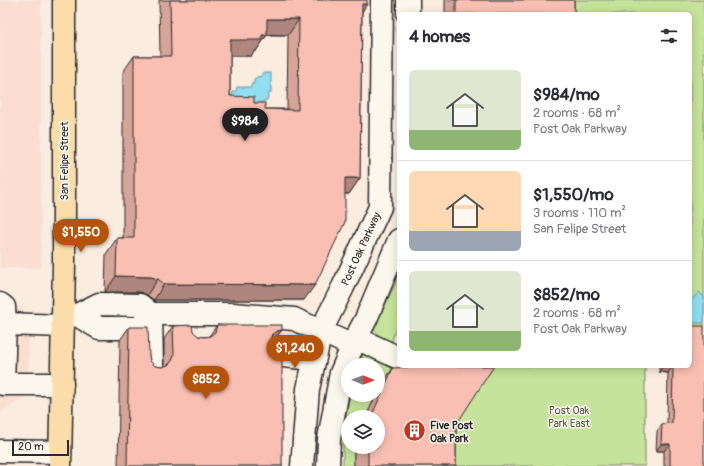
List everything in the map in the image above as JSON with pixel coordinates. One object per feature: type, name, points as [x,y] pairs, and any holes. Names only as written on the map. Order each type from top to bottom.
[{"type":"main road","name":"San Felipe Street","points":[[60,459],[62,384],[68,319],[64,248],[64,0]]},
{"type":"street","name":"Post Oak Parkway","points":[[302,466],[308,389],[321,331],[380,207],[382,0]]},
{"type":"street","points":[[408,0],[408,12]]},
{"type":"street","points":[[328,466],[329,439],[341,373],[354,342],[366,319],[397,245]]},
{"type":"street","points":[[62,384],[3,384],[2,314],[68,319],[99,328],[140,328],[151,314]]},
{"type":"street","points":[[151,314],[195,323],[233,314],[294,319],[321,331],[397,357]]},
{"type":"street","points":[[151,314],[152,368]]},
{"type":"street","points":[[272,355],[314,359]]},
{"type":"street","points":[[0,451],[60,459]]},
{"type":"shaded area","points":[[0,0],[41,0],[41,268],[0,268]]},
{"type":"shaded area","points":[[0,291],[30,316],[27,396],[0,412]]},
{"type":"green space","points":[[563,0],[704,0],[704,330],[692,331],[692,12],[563,12]]},
{"type":"green space","points":[[397,280],[397,328],[389,350],[374,329]]},
{"type":"green space","points":[[365,350],[381,358],[362,358]]},
{"type":"green space","points":[[385,360],[393,364],[392,379],[385,384]]},
{"type":"green space","name":"Post Oak Park East","points":[[426,368],[645,368],[645,466],[442,466]]},
{"type":"green space","points":[[349,402],[373,402],[369,410],[347,410]]},
{"type":"green space","points":[[343,454],[354,454],[354,466],[343,466]]},
{"type":"water","points":[[262,73],[271,73],[271,93],[269,93],[267,100],[260,104],[237,103],[232,95],[233,92],[236,91],[237,87],[251,87],[251,84],[254,84],[254,79],[262,76]]},
{"type":"water","points":[[699,292],[704,297],[704,323],[692,323],[692,300]]},
{"type":"building","points":[[170,0],[367,0],[367,4],[362,4],[360,178],[345,178],[345,222],[315,285],[164,284],[158,279],[151,277],[116,276],[117,238],[134,238],[134,56],[171,56]],"holes":[[[267,19],[299,19],[298,110],[265,109],[265,103],[254,103],[254,97],[230,96],[230,40],[262,40],[262,35],[267,35]]]},
{"type":"building","points":[[456,0],[574,0],[574,12],[456,12]]},
{"type":"building","points":[[192,325],[193,331],[198,336],[205,337],[210,336],[215,332],[217,325],[282,325],[282,330],[272,334],[270,341],[271,347],[275,352],[282,354],[282,466],[127,466],[129,327],[148,327],[150,361],[155,366],[162,367],[168,365],[172,361],[174,355],[173,326]]},
{"type":"building","points":[[692,326],[704,326],[704,466],[670,466],[670,444],[661,444],[662,424],[672,423],[673,368],[692,368]]},
{"type":"building","name":"Five Post Oak Park","points":[[393,368],[493,368],[456,425],[456,466],[368,466],[368,454],[385,454],[385,410],[374,410],[378,402],[385,402],[385,386]]},
{"type":"place","name":"Five Post Oak Park","points":[[415,431]]}]
